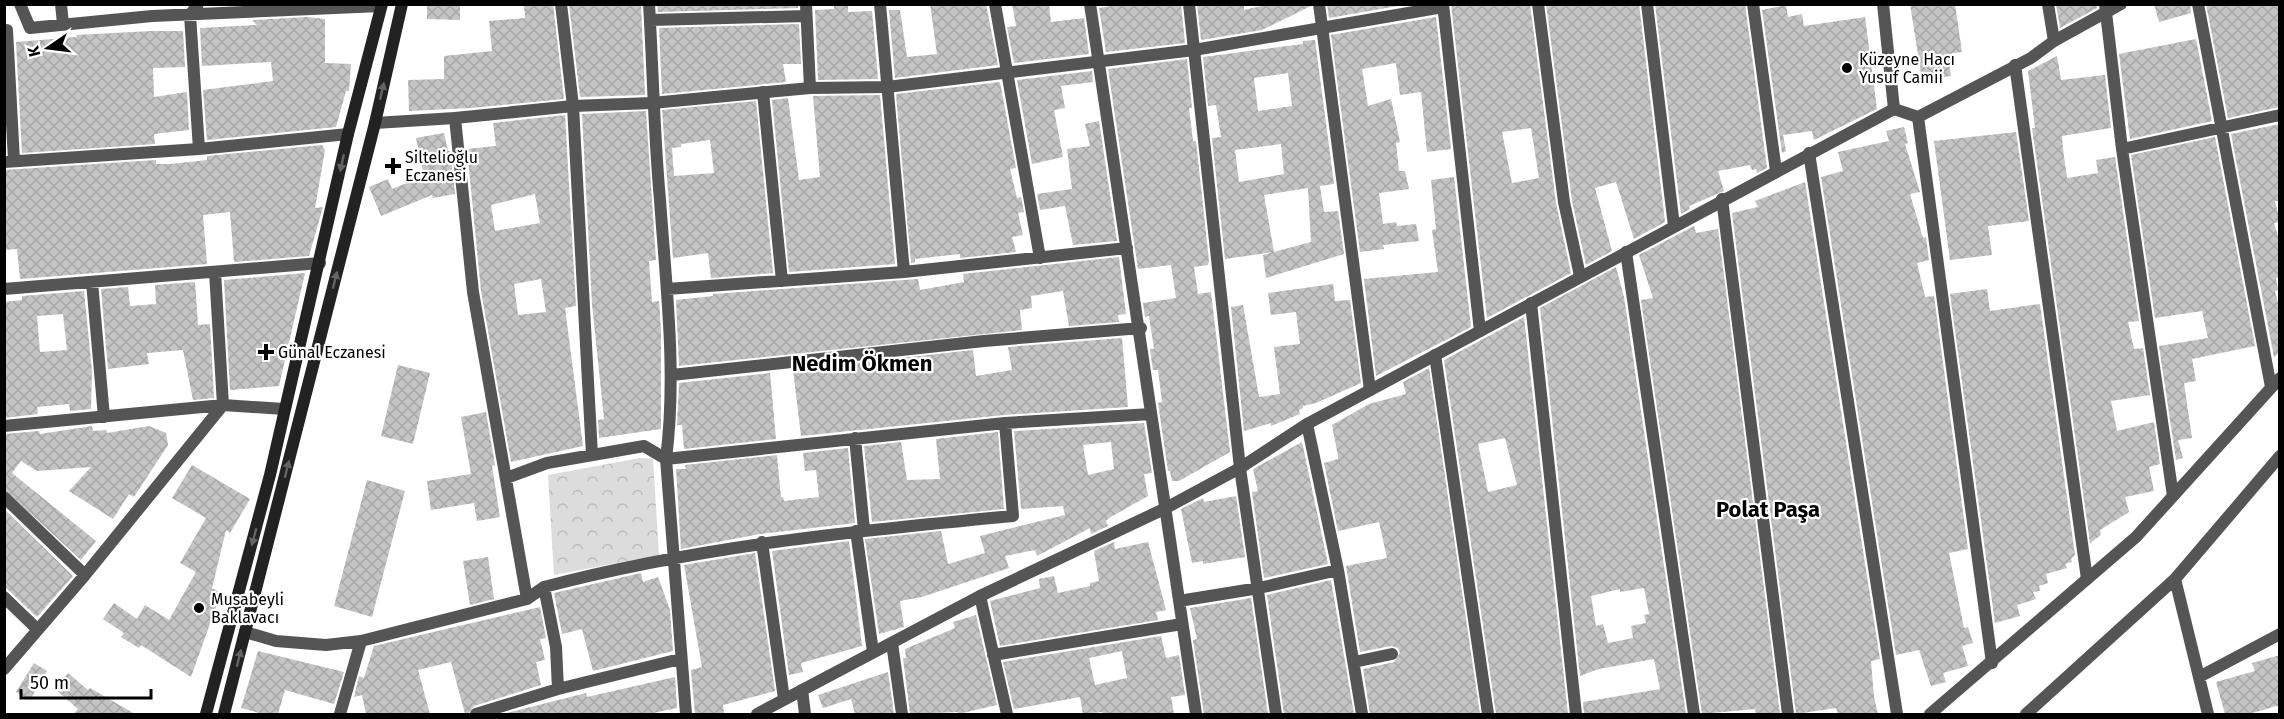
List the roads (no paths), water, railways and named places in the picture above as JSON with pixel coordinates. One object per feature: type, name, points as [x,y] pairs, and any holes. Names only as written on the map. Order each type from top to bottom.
[{"type":"main road","points":[[224,714],[375,123],[402,4]]},
{"type":"main road","points":[[206,714],[270,475],[348,134],[381,5]]},
{"type":"street","points":[[20,4],[30,28]]},
{"type":"street","points":[[61,4],[63,24]]},
{"type":"street","points":[[198,4],[190,15],[199,149]]},
{"type":"street","points":[[561,4],[573,106],[592,455]]},
{"type":"street","points":[[650,4],[652,103],[672,375],[666,459],[686,714]]},
{"type":"street","points":[[880,4],[904,272]]},
{"type":"street","points":[[995,4],[1040,258]]},
{"type":"street","points":[[1090,4],[1196,714]]},
{"type":"street","points":[[1189,4],[1240,468],[1276,714]]},
{"type":"street","points":[[1319,4],[1370,390]]},
{"type":"street","points":[[1538,4],[1564,202],[1580,276]]},
{"type":"street","points":[[1647,4],[1674,225]]},
{"type":"street","points":[[1753,4],[1776,171]]},
{"type":"street","points":[[1883,4],[1894,109]]},
{"type":"street","points":[[2048,4],[2054,41]]},
{"type":"street","points":[[757,714],[980,596],[1164,509],[1240,468],[1307,424],[1809,153],[1894,109],[1918,117],[2031,58],[2105,9],[2121,4]]},
{"type":"street","points":[[1930,714],[2136,537],[2275,383],[2198,4]]},
{"type":"street","points":[[348,134],[199,149],[9,161],[5,31],[152,10],[190,15],[381,5]]},
{"type":"street","points":[[375,123],[455,118],[573,106],[652,103],[810,88],[887,87],[1194,50],[1443,6],[1480,331]]},
{"type":"street","points":[[2105,9],[2122,149],[2173,496]]},
{"type":"street","points":[[650,20],[806,10],[810,88]]},
{"type":"street","points":[[2016,65],[2087,579]]},
{"type":"street","points":[[763,92],[772,199],[782,280]]},
{"type":"street","points":[[2122,149],[2280,115]]},
{"type":"street","points":[[1918,117],[1992,663]]},
{"type":"street","points":[[455,118],[473,292],[527,599]]},
{"type":"street","points":[[1809,153],[1897,714]]},
{"type":"street","points":[[1722,199],[1788,714]]},
{"type":"street","points":[[666,289],[904,272],[1127,248]]},
{"type":"street","points":[[1626,252],[1694,714]]},
{"type":"street","points":[[4,289],[320,263]]},
{"type":"street","points":[[4,669],[86,575],[223,405],[214,272]]},
{"type":"street","points":[[92,282],[104,417]]},
{"type":"street","points":[[1531,303],[1576,714]]},
{"type":"street","points":[[672,375],[984,341],[1140,328]]},
{"type":"street","points":[[1435,355],[1488,714]]},
{"type":"street","points":[[4,426],[223,405],[284,409]]},
{"type":"street","points":[[506,478],[547,463],[644,446],[666,459],[1005,423],[1151,414]]},
{"type":"street","points":[[245,632],[276,641],[327,645],[361,641],[527,599],[544,587],[673,556],[762,542],[1013,516],[1005,423]]},
{"type":"street","points":[[1307,424],[1338,570],[1362,714]]},
{"type":"street","points":[[855,438],[860,531],[873,652]]},
{"type":"street","points":[[2026,714],[2175,579],[2280,456]]},
{"type":"street","points":[[4,497],[86,575]]},
{"type":"street","points":[[762,542],[784,699]]},
{"type":"street","points":[[1179,601],[1259,588],[1338,570]]},
{"type":"street","points":[[2175,579],[2208,714]]},
{"type":"street","points":[[544,587],[556,647],[558,689]]},
{"type":"street","points":[[980,596],[1007,714]]},
{"type":"street","points":[[4,597],[37,629]]},
{"type":"street","points":[[993,655],[1182,624]]},
{"type":"street","points":[[2199,677],[2280,634]]},
{"type":"street","points":[[340,714],[361,641]]},
{"type":"street","points":[[892,643],[902,714]]},
{"type":"street","points":[[1354,662],[1392,654]]},
{"type":"street","points":[[476,714],[558,689],[680,658]]},
{"type":"street","points":[[801,690],[805,714]]},
{"type":"place","name":"Küzeyne Hacı Yusuf Camii","points":[[1847,68]]},
{"type":"place","name":"Siltelioğlu Eczanesi","points":[[393,166]]},
{"type":"place","name":"Günal Eczanesi","points":[[266,352]]},
{"type":"place","name":"Musabeyli Baklavacı","points":[[199,608]]},
{"type":"district","name":"Nedim Ökmen","points":[[862,363]]},
{"type":"district","name":"Polat Paşa","points":[[1768,509]]}]
